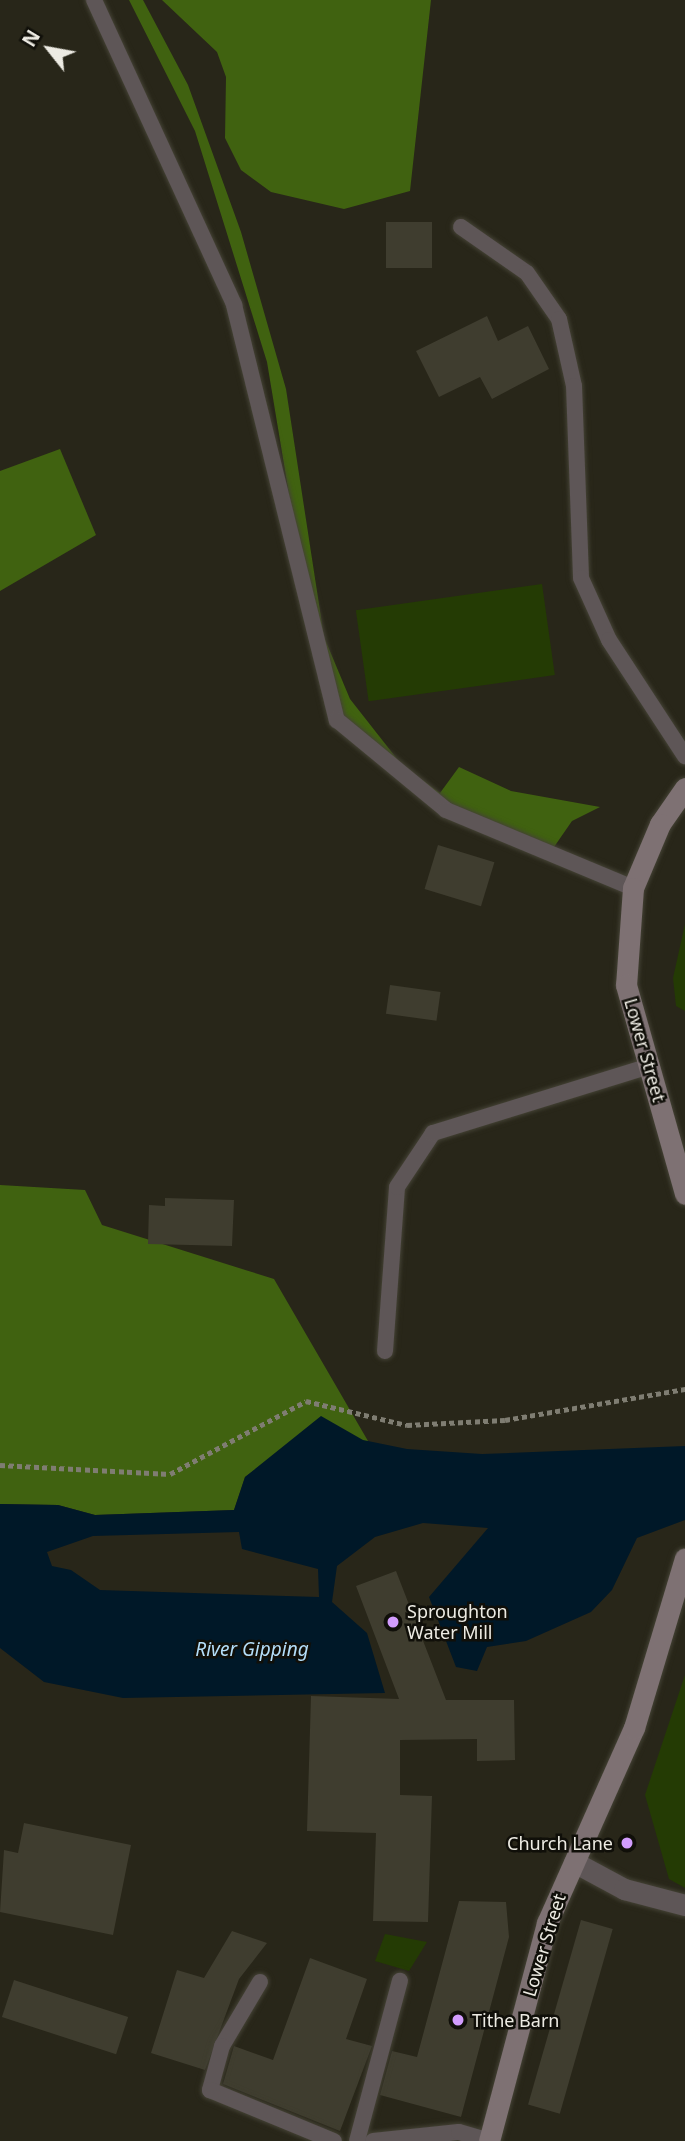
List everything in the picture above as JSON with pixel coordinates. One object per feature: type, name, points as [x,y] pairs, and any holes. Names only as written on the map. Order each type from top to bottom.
[{"type":"street","name":"Lower Street","points":[[685,788],[660,824],[633,888],[626,985],[685,1194]]},
{"type":"street","name":"Lower Street","points":[[489,2141],[547,1923],[634,1728],[685,1558]]},
{"type":"street","points":[[574,1862],[624,1889],[685,1905]]},
{"type":"lane","points":[[94,0],[234,305],[337,720],[446,810],[633,888]]},
{"type":"lane","points":[[461,227],[527,272],[559,318],[574,386],[574,502],[585,591],[685,756]]},
{"type":"lane","points":[[385,1351],[397,1187],[433,1133],[649,1066]]},
{"type":"lane","points":[[356,2141],[400,1981]]},
{"type":"lane","points":[[260,1982],[222,2046],[210,2090],[334,2141]]},
{"type":"lane","points":[[373,2141],[459,2132],[489,2141]]},
{"type":"path","points":[[0,1465],[170,1474],[306,1401],[407,1425],[505,1420],[685,1390]]},
{"type":"green space","points":[[129,0],[143,0],[188,85],[241,232],[286,389],[324,637],[350,699],[401,764],[440,793],[459,767],[511,791],[600,807],[572,821],[554,847],[422,798],[341,716],[311,627],[267,362],[195,131]]},
{"type":"green space","points":[[162,0],[431,0],[410,191],[344,209],[271,192],[241,170],[225,138],[226,77],[217,52]]},
{"type":"green space","points":[[60,449],[96,535],[0,591],[0,471]]},
{"type":"green space","points":[[542,584],[555,675],[369,701],[356,610]]},
{"type":"green space","points":[[685,924],[685,1011],[676,1006],[673,978]]},
{"type":"green space","points":[[0,1185],[85,1190],[102,1225],[274,1279],[368,1441],[279,1452],[245,1477],[234,1510],[95,1515],[58,1505],[0,1504]]},
{"type":"green space","points":[[685,1675],[685,1888],[669,1879],[645,1795]]},
{"type":"green space","points":[[385,1934],[427,1942],[409,1971],[375,1961]]},
{"type":"water","name":"River Gipping","points":[[321,1416],[363,1440],[407,1449],[482,1454],[685,1446],[685,1520],[637,1538],[612,1590],[591,1612],[526,1641],[487,1647],[477,1671],[456,1667],[429,1597],[488,1528],[423,1523],[375,1537],[337,1566],[332,1602],[367,1633],[385,1693],[123,1698],[44,1682],[0,1648],[0,1504],[58,1505],[95,1515],[234,1510],[245,1477]],"holes":[[[239,1532],[242,1549],[318,1569],[319,1597],[100,1590],[71,1570],[52,1566],[47,1552],[93,1536]]]},
{"type":"building","points":[[386,222],[432,222],[432,268],[386,268]]},
{"type":"building","points":[[487,316],[498,341],[528,326],[549,369],[492,399],[480,377],[439,397],[416,351]]},
{"type":"building","points":[[438,845],[494,862],[481,906],[425,889]]},
{"type":"building","points":[[390,985],[441,992],[436,1021],[386,1014]]},
{"type":"building","points":[[165,1198],[234,1200],[232,1246],[148,1244],[149,1205],[165,1206]]},
{"type":"building","points":[[396,1571],[446,1700],[514,1700],[515,1760],[477,1761],[477,1739],[400,1740],[400,1795],[432,1796],[428,1922],[373,1921],[376,1833],[307,1831],[311,1696],[399,1699],[356,1586]]},
{"type":"building","points":[[24,1823],[131,1845],[113,1935],[0,1912],[4,1850],[18,1853]]},
{"type":"building","name":"Tithe Barn","points":[[459,1901],[506,1902],[509,1937],[461,2117],[380,2095],[392,2051],[417,2057]]},
{"type":"building","points":[[581,1920],[613,1929],[560,2114],[528,2105]]},
{"type":"building","points":[[232,1931],[267,1943],[239,1979],[205,2070],[151,2053],[177,1970],[204,1978]]},
{"type":"building","points":[[310,1958],[367,1979],[346,2039],[372,2046],[340,2131],[223,2084],[234,2046],[273,2060]]},
{"type":"building","points":[[14,1980],[128,2017],[116,2054],[2,2017]]},
{"type":"place","name":"Sproughton Water Mill","points":[[393,1622]]},
{"type":"place","name":"Church Lane","points":[[627,1843]]},
{"type":"place","name":"Tithe Barn","points":[[458,2020]]}]
